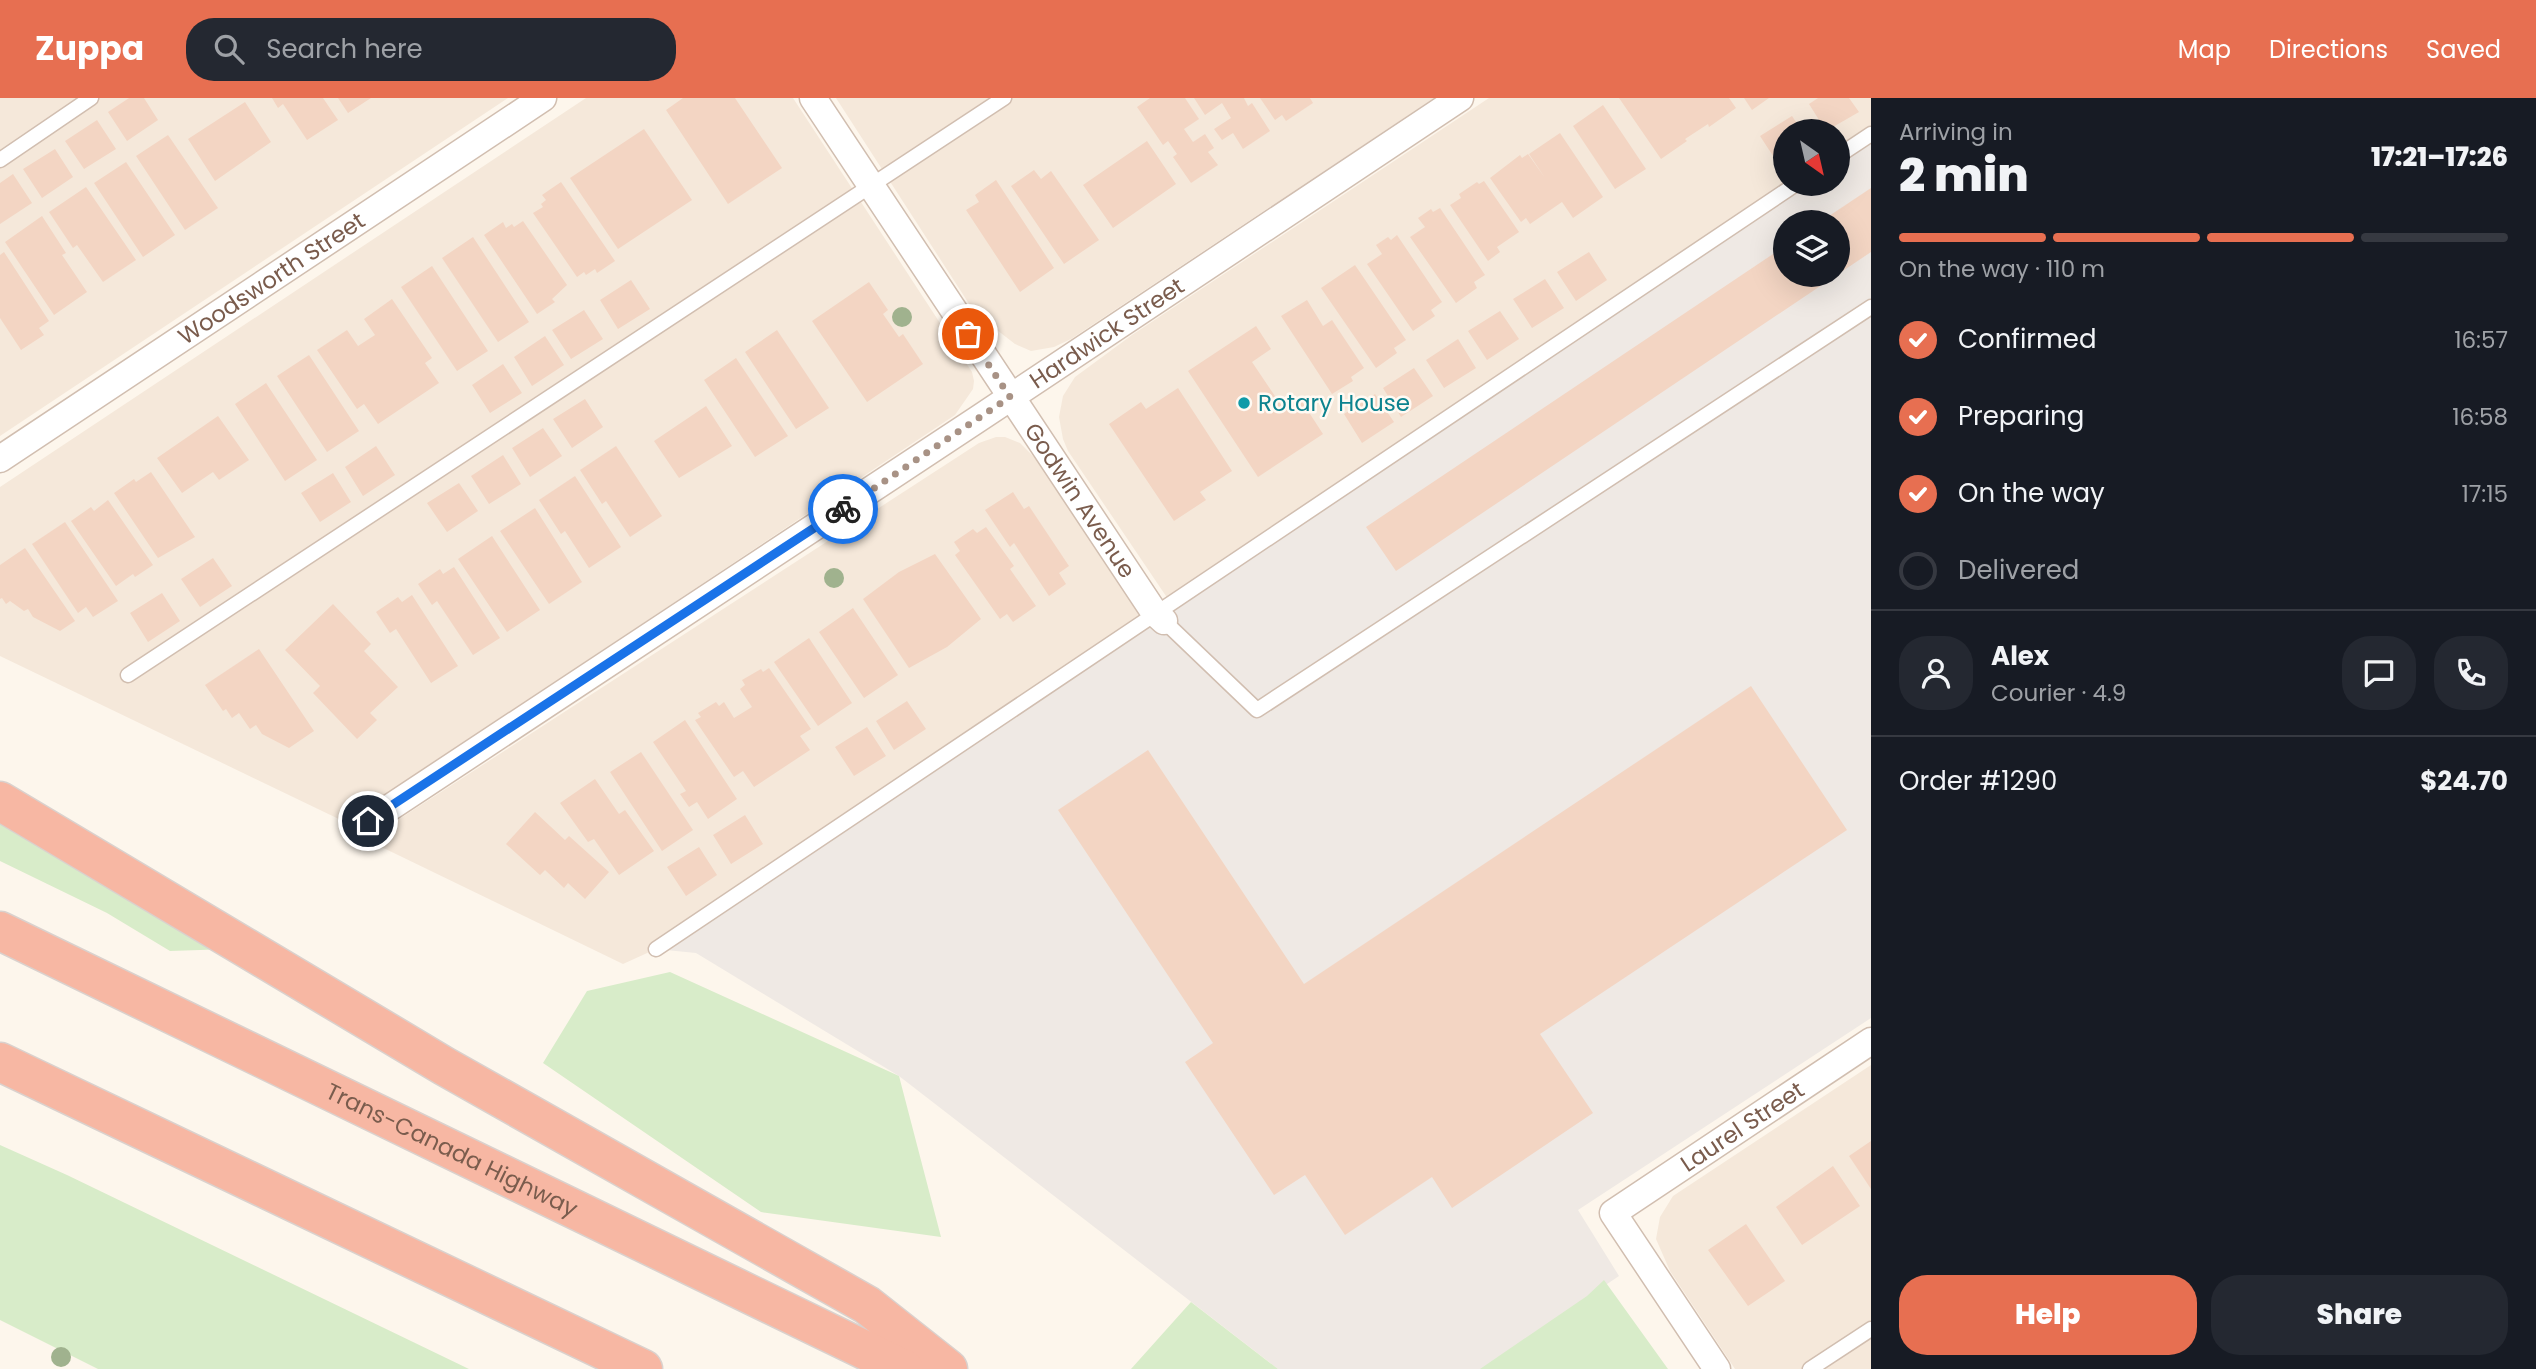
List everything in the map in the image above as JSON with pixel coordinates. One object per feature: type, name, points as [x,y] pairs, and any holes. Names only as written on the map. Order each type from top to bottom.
[{"type":"highway","points":[[0,801],[444,1066],[867,1305],[948,1369]]},
{"type":"highway","name":"Trans-Canada Highway","points":[[0,931],[904,1369]]},
{"type":"highway","points":[[0,1062],[643,1369]]},
{"type":"street","name":"Woodsworth Street","points":[[0,459],[543,98]]},
{"type":"street","name":"Godwin Avenue","points":[[813,98],[1159,617]]},
{"type":"street","name":"Hardwick Street","points":[[368,821],[1460,98]]},
{"type":"street","name":"Laurel Street","points":[[1717,1369],[1613,1213],[1871,1041]]},
{"type":"lane","points":[[0,160],[92,98]]},
{"type":"lane","points":[[128,675],[1004,98]]},
{"type":"lane","points":[[1850,148],[1871,134]]},
{"type":"lane","points":[[656,949],[1159,617],[1778,196]]},
{"type":"lane","points":[[1159,617],[1256,710],[1871,307]]},
{"type":"lane","points":[[1810,1369],[1871,1329]]},
{"type":"shaded area","points":[[0,98],[508,98],[0,436]]},
{"type":"shaded area","points":[[586,98],[793,98],[972,372],[973,389],[955,415],[345,822],[0,656],[0,487]]},
{"type":"shaded area","points":[[836,98],[1434,98],[1071,339],[1054,347],[1031,351],[1015,344],[975,313]]},
{"type":"shaded area","points":[[1489,98],[1871,98],[1871,134],[1850,148],[1850,119],[1773,119],[1773,192],[1170,602],[1068,451],[1059,417],[1063,396],[1075,377],[1132,335]]},
{"type":"shaded area","points":[[1871,134],[1871,1018],[1578,1210],[1619,1276],[1481,1369],[1278,1369],[899,1076],[696,953],[656,949],[1778,196],[1850,196],[1850,148]]},
{"type":"shaded area","points":[[1005,437],[1020,443],[1039,462],[1143,620],[656,949],[623,964],[367,840],[979,443]]},
{"type":"shaded area","points":[[1871,1065],[1871,1369],[1735,1369],[1670,1271],[1656,1239],[1660,1217],[1673,1196]]},
{"type":"green space","points":[[0,821],[230,949],[170,951],[107,913],[0,861]]},
{"type":"green space","points":[[670,972],[899,1076],[941,1237],[761,1212],[543,1063],[587,991]]},
{"type":"green space","points":[[0,1145],[469,1369],[98,1369],[0,1320]]},
{"type":"green space","points":[[1604,1280],[1668,1369],[1480,1369],[1587,1296]]},
{"type":"green space","points":[[1191,1302],[1278,1369],[1131,1369]]},
{"type":"building","points":[[129,98],[144,98],[158,120],[127,141],[108,112]]},
{"type":"building","points":[[272,98],[323,98],[338,120],[307,140],[283,104],[278,108]]},
{"type":"building","points":[[338,98],[371,98],[348,113]]},
{"type":"building","points":[[683,98],[735,98],[782,168],[728,204],[666,110]]},
{"type":"building","points":[[1150,98],[1185,98],[1199,119],[1184,129],[1193,142],[1205,134],[1214,148],[1208,152],[1218,165],[1191,183],[1173,157],[1177,154],[1168,141],[1163,145],[1137,107]]},
{"type":"building","points":[[1194,98],[1244,98],[1248,106],[1252,103],[1270,131],[1243,149],[1233,133],[1222,140],[1214,129],[1231,118],[1222,103],[1205,115]]},
{"type":"building","points":[[1260,98],[1310,98],[1313,103],[1286,121],[1282,115],[1275,120]]},
{"type":"building","points":[[1619,98],[1729,98],[1736,108],[1709,127],[1708,124],[1685,139],[1687,141],[1661,159]]},
{"type":"building","points":[[1744,98],[1769,98],[1752,110]]},
{"type":"building","points":[[1818,98],[1849,98],[1859,112],[1847,119],[1818,119],[1809,104]]},
{"type":"building","points":[[245,102],[271,142],[215,181],[188,139]]},
{"type":"building","points":[[1603,105],[1646,169],[1615,189],[1573,126]]},
{"type":"building","points":[[97,120],[116,149],[84,169],[65,141]]},
{"type":"building","points":[[1773,128],[1773,156],[1760,136]]},
{"type":"building","points":[[644,129],[692,200],[618,249],[570,178]]},
{"type":"building","points":[[1560,133],[1603,197],[1573,218],[1562,202],[1530,224],[1526,218],[1521,222],[1490,178],[1520,155],[1522,158],[1528,154],[1545,178],[1529,154]]},
{"type":"building","points":[[168,135],[218,208],[185,230],[136,156]]},
{"type":"building","points":[[1147,141],[1176,184],[1113,228],[1083,185]]},
{"type":"building","points":[[55,149],[73,177],[42,198],[23,169]]},
{"type":"building","points":[[126,162],[175,235],[143,257],[94,183]]},
{"type":"building","points":[[1034,170],[1041,179],[1051,171],[1099,240],[1064,264],[1011,186]]},
{"type":"building","points":[[13,174],[32,203],[0,224],[0,183]]},
{"type":"building","points":[[996,180],[1054,268],[1020,292],[966,210],[979,202],[975,195]]},
{"type":"building","points":[[1484,181],[1519,232],[1497,247],[1500,252],[1488,261],[1450,205],[1461,198],[1459,194],[1477,182],[1479,184]]},
{"type":"building","points":[[561,182],[615,261],[597,273],[595,269],[577,277],[533,213],[543,207],[541,204],[546,200],[542,195]]},
{"type":"building","points":[[86,187],[136,260],[103,282],[77,245],[73,248],[49,212]]},
{"type":"building","points":[[1871,188],[1871,252],[1850,266],[1850,210],[1838,210]]},
{"type":"building","points":[[1440,208],[1485,275],[1474,282],[1477,288],[1456,303],[1410,237],[1425,227],[1418,218],[1431,209],[1433,212]]},
{"type":"building","points":[[42,216],[66,253],[62,255],[87,292],[54,315],[5,242]]},
{"type":"building","points":[[523,221],[567,285],[552,299],[555,302],[537,314],[484,235],[503,222],[506,228],[512,224],[514,227]]},
{"type":"building","points":[[1397,235],[1442,302],[1431,310],[1435,316],[1413,331],[1367,264],[1382,254],[1376,245]]},
{"type":"building","points":[[473,237],[529,322],[498,342],[442,258]]},
{"type":"building","points":[[4,252],[49,321],[39,328],[44,335],[21,350],[0,318],[0,255]]},
{"type":"building","points":[[1589,252],[1607,280],[1576,301],[1557,272]]},
{"type":"building","points":[[1773,254],[1773,287],[1819,287],[1396,571],[1366,527]]},
{"type":"building","points":[[1355,265],[1406,340],[1394,348],[1397,353],[1376,368],[1321,288]]},
{"type":"building","points":[[432,266],[488,351],[457,371],[401,287]]},
{"type":"building","points":[[1545,279],[1564,308],[1532,328],[1513,299]]},
{"type":"building","points":[[631,280],[650,309],[618,329],[600,300]]},
{"type":"building","points":[[869,282],[888,310],[883,314],[899,337],[903,334],[923,364],[867,402],[812,321]]},
{"type":"building","points":[[392,299],[432,358],[425,363],[439,383],[378,424],[364,404],[357,409],[317,350],[347,330],[358,346],[375,335],[364,319]]},
{"type":"building","points":[[1307,300],[1323,326],[1332,320],[1364,368],[1351,377],[1353,381],[1332,394],[1281,316]]},
{"type":"building","points":[[584,310],[603,339],[571,359],[552,330]]},
{"type":"building","points":[[1500,311],[1519,339],[1487,360],[1468,331]]},
{"type":"building","name":"Rotary House","points":[[1256,326],[1271,349],[1252,362],[1283,408],[1299,397],[1323,434],[1258,477],[1188,371]]},
{"type":"building","points":[[777,330],[829,408],[796,429],[745,352]]},
{"type":"building","points":[[545,336],[564,365],[532,386],[514,357]]},
{"type":"building","points":[[1458,339],[1476,368],[1444,388],[1426,360]]},
{"type":"building","points":[[309,355],[359,431],[327,452],[277,376]]},
{"type":"building","points":[[736,358],[788,436],[755,457],[704,380]]},
{"type":"building","points":[[503,364],[522,393],[490,413],[472,385]]},
{"type":"building","points":[[1414,368],[1433,396],[1401,417],[1383,388]]},
{"type":"building","points":[[266,383],[317,460],[285,481],[235,404]]},
{"type":"building","points":[[1178,388],[1232,471],[1200,492],[1206,500],[1174,521],[1109,424],[1141,402],[1146,409]]},
{"type":"building","points":[[1375,394],[1394,422],[1362,443],[1344,414]]},
{"type":"building","points":[[585,399],[603,427],[572,448],[553,419]]},
{"type":"building","points":[[706,406],[732,446],[679,478],[654,441]]},
{"type":"building","points":[[218,416],[249,460],[219,480],[213,472],[182,493],[157,458]]},
{"type":"building","points":[[543,428],[562,456],[530,477],[512,448]]},
{"type":"building","points":[[376,446],[395,475],[363,496],[345,467]]},
{"type":"building","points":[[616,446],[662,516],[630,537],[606,501],[602,504],[580,470]]},
{"type":"building","points":[[503,455],[521,484],[489,504],[471,476]]},
{"type":"building","points":[[151,472],[195,537],[158,558],[114,493],[134,479],[136,482]]},
{"type":"building","points":[[333,473],[351,502],[320,522],[301,493]]},
{"type":"building","points":[[575,476],[621,547],[589,568],[565,531],[561,534],[539,500]]},
{"type":"building","points":[[459,483],[478,511],[447,532],[427,503]]},
{"type":"building","points":[[1013,492],[1024,509],[1029,506],[1069,566],[1059,573],[1066,584],[1049,596],[1014,543],[1010,547],[985,510]]},
{"type":"building","points":[[108,500],[153,565],[116,586],[71,521],[91,507],[94,511]]},
{"type":"building","points":[[535,508],[582,582],[549,604],[500,531]]},
{"type":"building","points":[[65,522],[118,601],[93,617],[86,607],[78,613],[32,544]]},
{"type":"building","points":[[986,527],[1014,566],[1010,569],[1036,606],[1013,622],[1007,614],[1000,619],[955,555],[960,551],[954,542],[973,529],[977,533]]},
{"type":"building","points":[[492,536],[540,610],[507,632],[458,559]]},
{"type":"building","points":[[25,548],[75,621],[60,631],[33,617],[28,609],[24,611],[10,601],[6,604],[0,599],[0,565]]},
{"type":"building","points":[[935,554],[981,619],[947,647],[909,668],[863,599],[899,572]]},
{"type":"building","points":[[213,558],[232,586],[200,607],[181,579]]},
{"type":"building","points":[[454,567],[500,638],[473,655],[437,601],[432,605],[418,584],[440,569],[443,574]]},
{"type":"building","points":[[162,593],[180,621],[148,642],[130,613]]},
{"type":"building","points":[[412,595],[458,666],[431,683],[396,629],[390,633],[376,612],[398,597],[402,602]]},
{"type":"building","points":[[333,604],[371,644],[364,651],[398,687],[370,713],[377,720],[357,739],[313,693],[320,686],[285,650]]},
{"type":"building","points":[[853,608],[898,675],[864,698],[819,632]]},
{"type":"building","points":[[809,638],[852,703],[818,726],[774,662]]},
{"type":"building","points":[[259,649],[314,731],[289,748],[262,734],[256,725],[250,729],[239,713],[232,718],[226,709],[223,711],[205,685]]},
{"type":"building","points":[[769,668],[811,729],[800,736],[810,750],[754,787],[743,771],[734,777],[695,720],[701,717],[698,713],[716,702],[719,706],[724,702],[734,718],[752,707],[740,689],[745,685],[742,680],[761,669],[763,672]]},
{"type":"building","points":[[1751,686],[1847,830],[1540,1034],[1593,1113],[1452,1208],[1432,1177],[1345,1235],[1305,1175],[1274,1195],[1185,1062],[1213,1043],[1058,810],[1148,750],[1304,984]]},
{"type":"building","points":[[907,701],[926,729],[894,750],[876,721]]},
{"type":"building","points":[[685,720],[737,799],[708,819],[697,802],[689,807],[680,794],[686,791],[653,742]]},
{"type":"building","points":[[867,727],[886,756],[854,776],[835,747]]},
{"type":"building","points":[[641,752],[693,830],[662,851],[610,772]]},
{"type":"building","points":[[595,779],[619,814],[625,810],[654,851],[619,875],[594,839],[588,842],[560,803]]},
{"type":"building","points":[[535,812],[565,840],[569,836],[609,872],[585,899],[568,883],[564,888],[545,870],[540,875],[506,844]]},
{"type":"building","points":[[745,815],[763,844],[731,864],[713,835]]},
{"type":"building","points":[[699,847],[717,875],[686,896],[667,867]]},
{"type":"building","points":[[1871,1141],[1871,1189],[1849,1156]]},
{"type":"building","points":[[1833,1166],[1860,1206],[1802,1245],[1776,1207]]},
{"type":"building","points":[[1746,1224],[1785,1281],[1748,1306],[1708,1250]]},
{"type":"way so far","points":[[843,509],[1010,397],[968,334]]},
{"type":"place","name":"Rotary House","points":[[1244,403]]},
{"type":"route","points":[[368,821],[843,509]]}]
